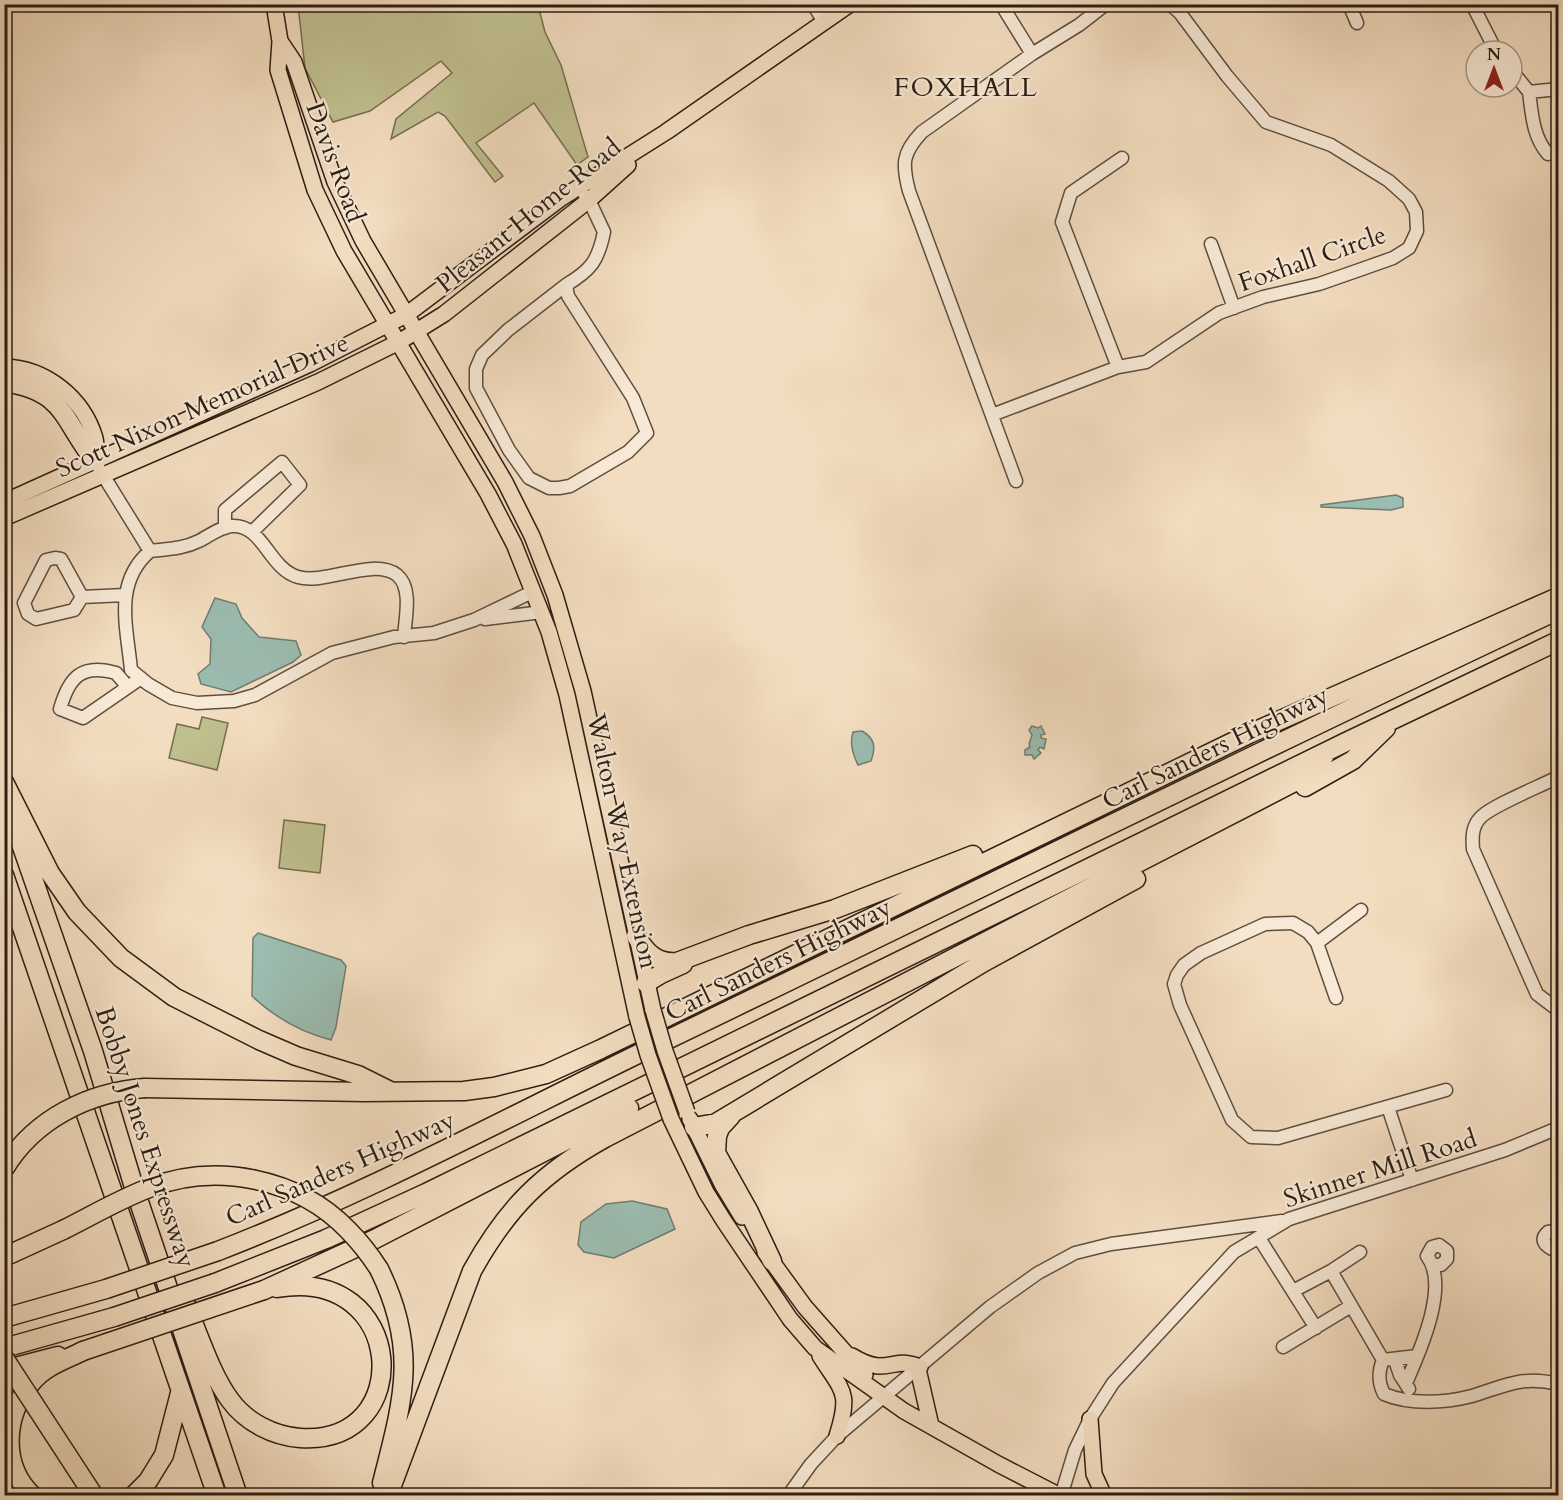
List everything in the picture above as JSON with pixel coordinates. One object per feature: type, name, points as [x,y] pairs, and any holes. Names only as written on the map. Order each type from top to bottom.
[{"type":"highway","points":[[4,382],[25,385],[52,399],[63,411],[79,442],[99,468]]},
{"type":"highway","points":[[4,1168],[17,1150],[37,1131],[62,1113],[102,1095],[145,1088],[394,1093],[464,1091],[494,1087],[546,1074],[1249,734],[1558,597]]},
{"type":"highway","name":"Carl Sanders Highway","points":[[4,1318],[106,1289],[218,1251],[315,1212],[417,1165],[645,1051],[1558,610]]},
{"type":"highway","name":"Carl Sanders Highway","points":[[4,1348],[114,1317],[214,1283],[326,1239],[416,1198],[1558,641]]},
{"type":"highway","points":[[690,1119],[716,1123],[984,962],[1353,760],[1397,718]]},
{"type":"highway","points":[[388,1496],[472,1271],[508,1214],[548,1174],[573,1156],[605,1138],[1310,774],[1327,752]]},
{"type":"highway","points":[[4,782],[50,873],[76,912],[96,934],[138,972],[174,997],[259,1040],[297,1056],[358,1075],[394,1093]]},
{"type":"highway","name":"Bobby Jones Expressway","points":[[4,795],[93,1051],[133,1184],[238,1496]]},
{"type":"highway","points":[[646,983],[673,968],[774,929],[835,909],[968,857],[1033,828],[1060,825]]},
{"type":"highway","name":"Bobby Jones Expressway","points":[[4,875],[217,1496]]},
{"type":"highway","points":[[636,936],[647,952],[657,959],[669,962],[686,959],[749,935],[774,929]]},
{"type":"highway","points":[[33,1496],[23,1486],[12,1463],[9,1440],[12,1417],[32,1382],[54,1364],[83,1351],[264,1290],[375,1239],[781,1030],[829,996]]},
{"type":"highway","points":[[734,1112],[720,1128],[716,1152],[749,1212],[772,1261]]},
{"type":"highway","points":[[127,1160],[139,1182],[167,1258],[216,1376],[236,1408],[262,1427],[283,1436],[319,1438],[349,1427],[369,1409],[380,1382],[382,1355],[372,1325],[347,1300],[325,1290],[300,1286],[264,1290]]},
{"type":"highway","points":[[4,1257],[150,1188],[187,1178],[218,1176],[246,1178],[295,1193],[326,1211],[348,1229],[379,1269],[390,1291],[400,1324],[405,1370],[402,1401],[379,1496]]},
{"type":"highway","points":[[4,1370],[74,1351],[83,1351]]},
{"type":"highway","points":[[4,1358],[94,1496]]},
{"type":"highway","points":[[133,1496],[148,1481],[164,1455],[180,1393]]},
{"type":"highway","points":[[213,1422],[248,1496]]},
{"type":"main road","name":"Davis Road","points":[[274,4],[280,41],[278,70],[315,190],[344,251],[387,325]]},
{"type":"main road","name":"Pleasant Home Road","points":[[406,315],[577,189],[666,132],[850,4]]},
{"type":"main road","name":"Davis Road","points":[[280,41],[294,62],[335,182],[363,241],[406,315]]},
{"type":"main road","name":"Pleasant Home Road","points":[[416,332],[444,314],[589,200],[666,132]]},
{"type":"main road","name":"Scott Nixon Memorial Drive","points":[[4,518],[99,468],[406,315]]},
{"type":"main road","name":"Walton Way Extension","points":[[406,315],[505,482],[532,536],[555,596],[589,721],[646,983],[665,1051],[690,1119],[722,1184],[772,1261],[805,1307],[886,1397]]},
{"type":"main road","name":"Walton Way Extension","points":[[387,325],[488,494],[511,539],[542,612],[573,723],[637,1017],[672,1121],[702,1183],[724,1221],[790,1319],[815,1348],[904,1411],[1060,1496]]},
{"type":"main road","name":"Scott Nixon Memorial Drive","points":[[4,502],[99,468],[307,387],[416,332]]},
{"type":"main road","points":[[4,367],[34,372],[67,393],[84,415],[95,440],[99,468]]},
{"type":"main road","points":[[573,723],[589,721]]},
{"type":"main road","points":[[632,995],[646,983]]},
{"type":"main road","points":[[672,1121],[690,1119]]},
{"type":"main road","points":[[815,1348],[844,1391],[846,1406],[837,1436]]},
{"type":"main road","points":[[843,1351],[872,1365],[908,1362],[919,1368],[931,1426]]},
{"type":"main road","points":[[1090,1419],[1094,1474],[1104,1496]]},
{"type":"street","points":[[813,4],[824,22]]},
{"type":"street","points":[[1001,4],[1032,54]]},
{"type":"street","points":[[1016,481],[909,191],[904,174],[904,156],[910,144],[922,132],[1032,54],[1079,25],[1106,4]]},
{"type":"street","name":"Foxhall Circle","points":[[992,415],[1118,367],[1146,362],[1219,313],[1263,297],[1319,284],[1393,258],[1409,248],[1417,231],[1416,212],[1409,199],[1389,181],[1331,145],[1266,122],[1227,76],[1180,13],[1170,4]]},
{"type":"street","points":[[1349,4],[1357,23]]},
{"type":"street","points":[[1472,4],[1490,39]]},
{"type":"street","points":[[1524,86],[1529,92],[1534,128],[1539,144],[1548,154]]},
{"type":"street","points":[[1529,92],[1558,89]]},
{"type":"street","points":[[1118,367],[1062,222],[1071,193],[1122,158]]},
{"type":"street","points":[[566,285],[568,296],[633,398],[647,433],[628,452],[570,486],[549,488],[529,478],[509,450],[476,388],[476,369],[482,355],[508,330],[566,285],[582,275],[595,262],[604,232],[589,200],[577,189]]},
{"type":"street","points":[[1211,244],[1233,308]]},
{"type":"street","points":[[225,528],[225,510],[282,462],[300,485],[252,532]]},
{"type":"street","points":[[99,468],[150,550]]},
{"type":"street","points":[[505,482],[524,470]]},
{"type":"street","points":[[404,637],[405,589],[398,576],[382,569],[315,578],[298,577],[280,567],[252,532],[232,526],[180,548],[150,550],[138,561],[127,581],[124,603],[131,670],[172,698],[197,703],[234,701],[255,695],[332,652],[434,633],[474,620],[534,591]]},
{"type":"street","points":[[55,558],[61,559],[82,597],[74,610],[36,619],[27,614],[24,603],[46,560],[55,558]]},
{"type":"street","points":[[82,597],[125,595]]},
{"type":"street","points":[[474,620],[542,612]]},
{"type":"street","points":[[128,687],[116,673],[90,669],[74,677],[60,709],[83,717],[128,687],[141,678]]},
{"type":"street","points":[[1558,777],[1492,809],[1480,817],[1472,832],[1473,849],[1537,994],[1558,1008]]},
{"type":"street","points":[[1317,943],[1361,910]]},
{"type":"street","points":[[1336,998],[1317,943],[1308,932],[1293,923],[1265,924],[1201,953],[1184,965],[1174,984],[1180,1005],[1232,1120],[1251,1137],[1278,1138],[1446,1089]]},
{"type":"street","points":[[1388,1107],[1412,1180]]},
{"type":"street","name":"Skinner Mill Road","points":[[1060,1496],[1075,1450],[1090,1419],[1113,1383],[1228,1241],[1259,1238],[1289,1220],[1505,1150],[1558,1128]]},
{"type":"street","points":[[788,1496],[811,1464],[865,1411],[886,1397],[990,1307],[1038,1273],[1075,1253],[1111,1244],[1152,1237],[1228,1241],[1289,1220]]},
{"type":"street","points":[[1558,1232],[1548,1232],[1543,1241],[1552,1249],[1558,1246]]},
{"type":"street","points":[[1259,1238],[1316,1328]]},
{"type":"street","points":[[1293,1291],[1331,1271],[1360,1252]]},
{"type":"street","points":[[1406,1383],[1425,1335],[1434,1300],[1434,1265]]},
{"type":"street","points":[[1331,1271],[1351,1306],[1416,1400]]},
{"type":"street","points":[[1283,1347],[1351,1306]]},
{"type":"street","points":[[1417,1356],[1389,1360],[1379,1372],[1384,1394],[1393,1398],[1447,1401],[1518,1381],[1558,1384]]},
{"type":"shaded area","points":[[298,5],[538,5],[545,32],[561,65],[588,157],[577,165],[534,103],[476,143],[503,176],[495,182],[445,116],[438,112],[391,139],[396,119],[452,73],[441,61],[370,111],[333,122],[305,68]]},
{"type":"shaded area","points":[[202,717],[228,723],[217,770],[169,758],[177,724],[199,729]]},
{"type":"shaded area","points":[[284,820],[325,825],[320,873],[279,868]]},
{"type":"water","points":[[1396,495],[1403,498],[1403,507],[1391,510],[1321,507],[1321,505]]},
{"type":"water","points":[[215,598],[236,604],[242,618],[259,637],[296,641],[301,655],[293,662],[231,692],[201,684],[198,674],[210,664],[211,639],[202,627]]},
{"type":"water","points":[[1032,726],[1038,728],[1041,726],[1045,734],[1041,735],[1041,738],[1046,739],[1044,749],[1040,747],[1038,750],[1041,753],[1034,759],[1032,755],[1025,755],[1025,750],[1030,747],[1032,735],[1029,730]]},
{"type":"water","points":[[862,731],[872,740],[874,752],[871,761],[858,765],[851,741],[853,732]]},
{"type":"water","points":[[258,933],[341,960],[346,966],[336,1027],[331,1040],[288,1023],[269,1011],[252,996],[253,938]]},
{"type":"water","points":[[632,1201],[667,1209],[675,1229],[614,1258],[584,1252],[578,1245],[581,1222],[606,1204]]},
{"type":"district","name":"FOXHALL","points":[[966,87]]}]
